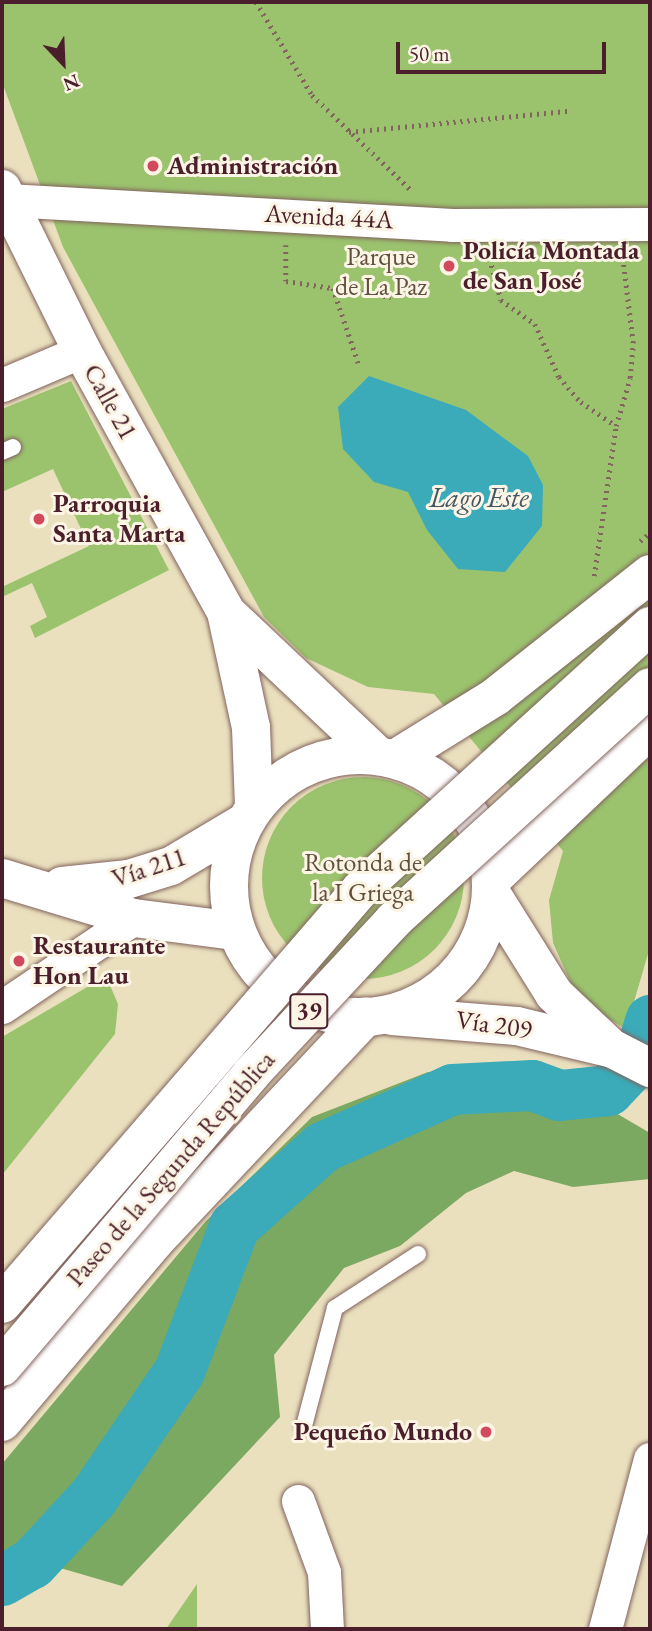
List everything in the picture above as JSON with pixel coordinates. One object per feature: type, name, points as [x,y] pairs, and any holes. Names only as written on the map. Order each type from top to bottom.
[{"type":"main road","name":"Calle 21","points":[[8,212],[226,612],[283,673],[387,757]]},
{"type":"main road","points":[[650,576],[643,600],[650,629]]},
{"type":"main road","points":[[387,757],[495,697],[650,576]]},
{"type":"main road","name":"Calle 21","points":[[226,612],[247,702],[250,815]]},
{"type":"main road","name":"Paseo de la Segunda República","points":[[2,1304],[361,889],[650,629]]},
{"type":"main road","name":"Paseo de la Segunda República","points":[[2,1367],[251,1074],[394,920],[650,687]]},
{"type":"main road","points":[[491,886],[650,729]]},
{"type":"main road","points":[[350,755],[387,757],[433,776],[463,804],[483,840],[491,886],[473,951],[454,976],[431,996],[369,1016],[315,1008],[279,989],[257,968],[236,931],[230,870],[250,815],[296,771],[350,755]]},
{"type":"main road","name":"Vía 211","points":[[44,886],[129,879],[209,847],[250,815]]},
{"type":"main road","name":"Vía 211","points":[[2,878],[44,886],[134,918],[236,931]]},
{"type":"main road","name":"Vía 209","points":[[491,886],[554,994],[613,1049]]},
{"type":"main road","points":[[2,1422],[173,1222],[369,1016]]},
{"type":"main road","name":"Vía 209","points":[[369,1016],[517,1026],[613,1049],[650,1068]]},
{"type":"street","name":"Avenida 44A","points":[[8,212],[452,225],[636,225]]},
{"type":"street","points":[[2,384],[82,351]]},
{"type":"street","points":[[2,1007],[134,918]]},
{"type":"street","points":[[605,1629],[650,1459]]},
{"type":"street","points":[[298,1501],[324,1572],[327,1629]]},
{"type":"lane","points":[[304,1426],[335,1308],[418,1254]]},
{"type":"path","points":[[256,2],[312,95],[348,132],[452,225]]},
{"type":"path","points":[[461,2],[476,2]]},
{"type":"path","points":[[348,132],[569,111]]},
{"type":"path","points":[[488,225],[488,260],[501,300],[536,324],[559,377],[580,402],[616,426]]},
{"type":"path","points":[[594,580],[616,426],[633,343],[623,294],[636,225]]},
{"type":"path","points":[[286,281],[391,297]]},
{"type":"path","points":[[332,288],[359,365]]},
{"type":"green space","name":"Parque de La Paz","points":[[2,2],[650,2],[650,947],[626,1029],[579,1001],[553,943],[549,900],[563,851],[434,694],[368,687],[306,658],[264,617],[63,247],[2,82]]},
{"type":"green space","points":[[71,381],[169,570],[35,638],[30,626],[47,617],[32,583],[2,597],[2,587],[89,546],[53,469],[2,492],[2,409]]},
{"type":"green space","name":"Rotonda de la I Griega","points":[[363,777],[402,784],[435,806],[457,839],[464,878],[457,917],[435,950],[402,972],[363,979],[324,972],[291,950],[269,917],[262,878],[269,839],[291,806],[324,784]]},
{"type":"green space","points":[[106,976],[118,1004],[115,1034],[2,1175],[2,1037]]},
{"type":"green space","points":[[428,1072],[551,1075],[650,1133],[650,1179],[573,1187],[514,1171],[466,1193],[400,1246],[344,1268],[274,1355],[280,1417],[122,1586],[2,1551],[2,1464],[206,1221],[312,1117]]},
{"type":"green space","points":[[197,1584],[197,1629],[166,1629]]},
{"type":"water","name":"Lago Este","points":[[369,376],[466,410],[528,456],[543,485],[542,526],[505,572],[458,569],[427,530],[408,492],[374,482],[343,449],[338,407]]},
{"type":"waterway","points":[[2,1580],[32,1563],[93,1497],[179,1371],[234,1226],[322,1147],[452,1089],[532,1085],[559,1095],[608,1090],[639,1057],[650,1020]]},
{"type":"place","name":"Administración","points":[[153,166]]},
{"type":"place","name":"Policía Montada de San José","points":[[449,266]]},
{"type":"place","name":"Parroquia Santa Marta","points":[[39,519]]},
{"type":"place","name":"Restaurante Hon Lau","points":[[19,961]]},
{"type":"place","name":"Pequeño Mundo","points":[[486,1432]]}]
